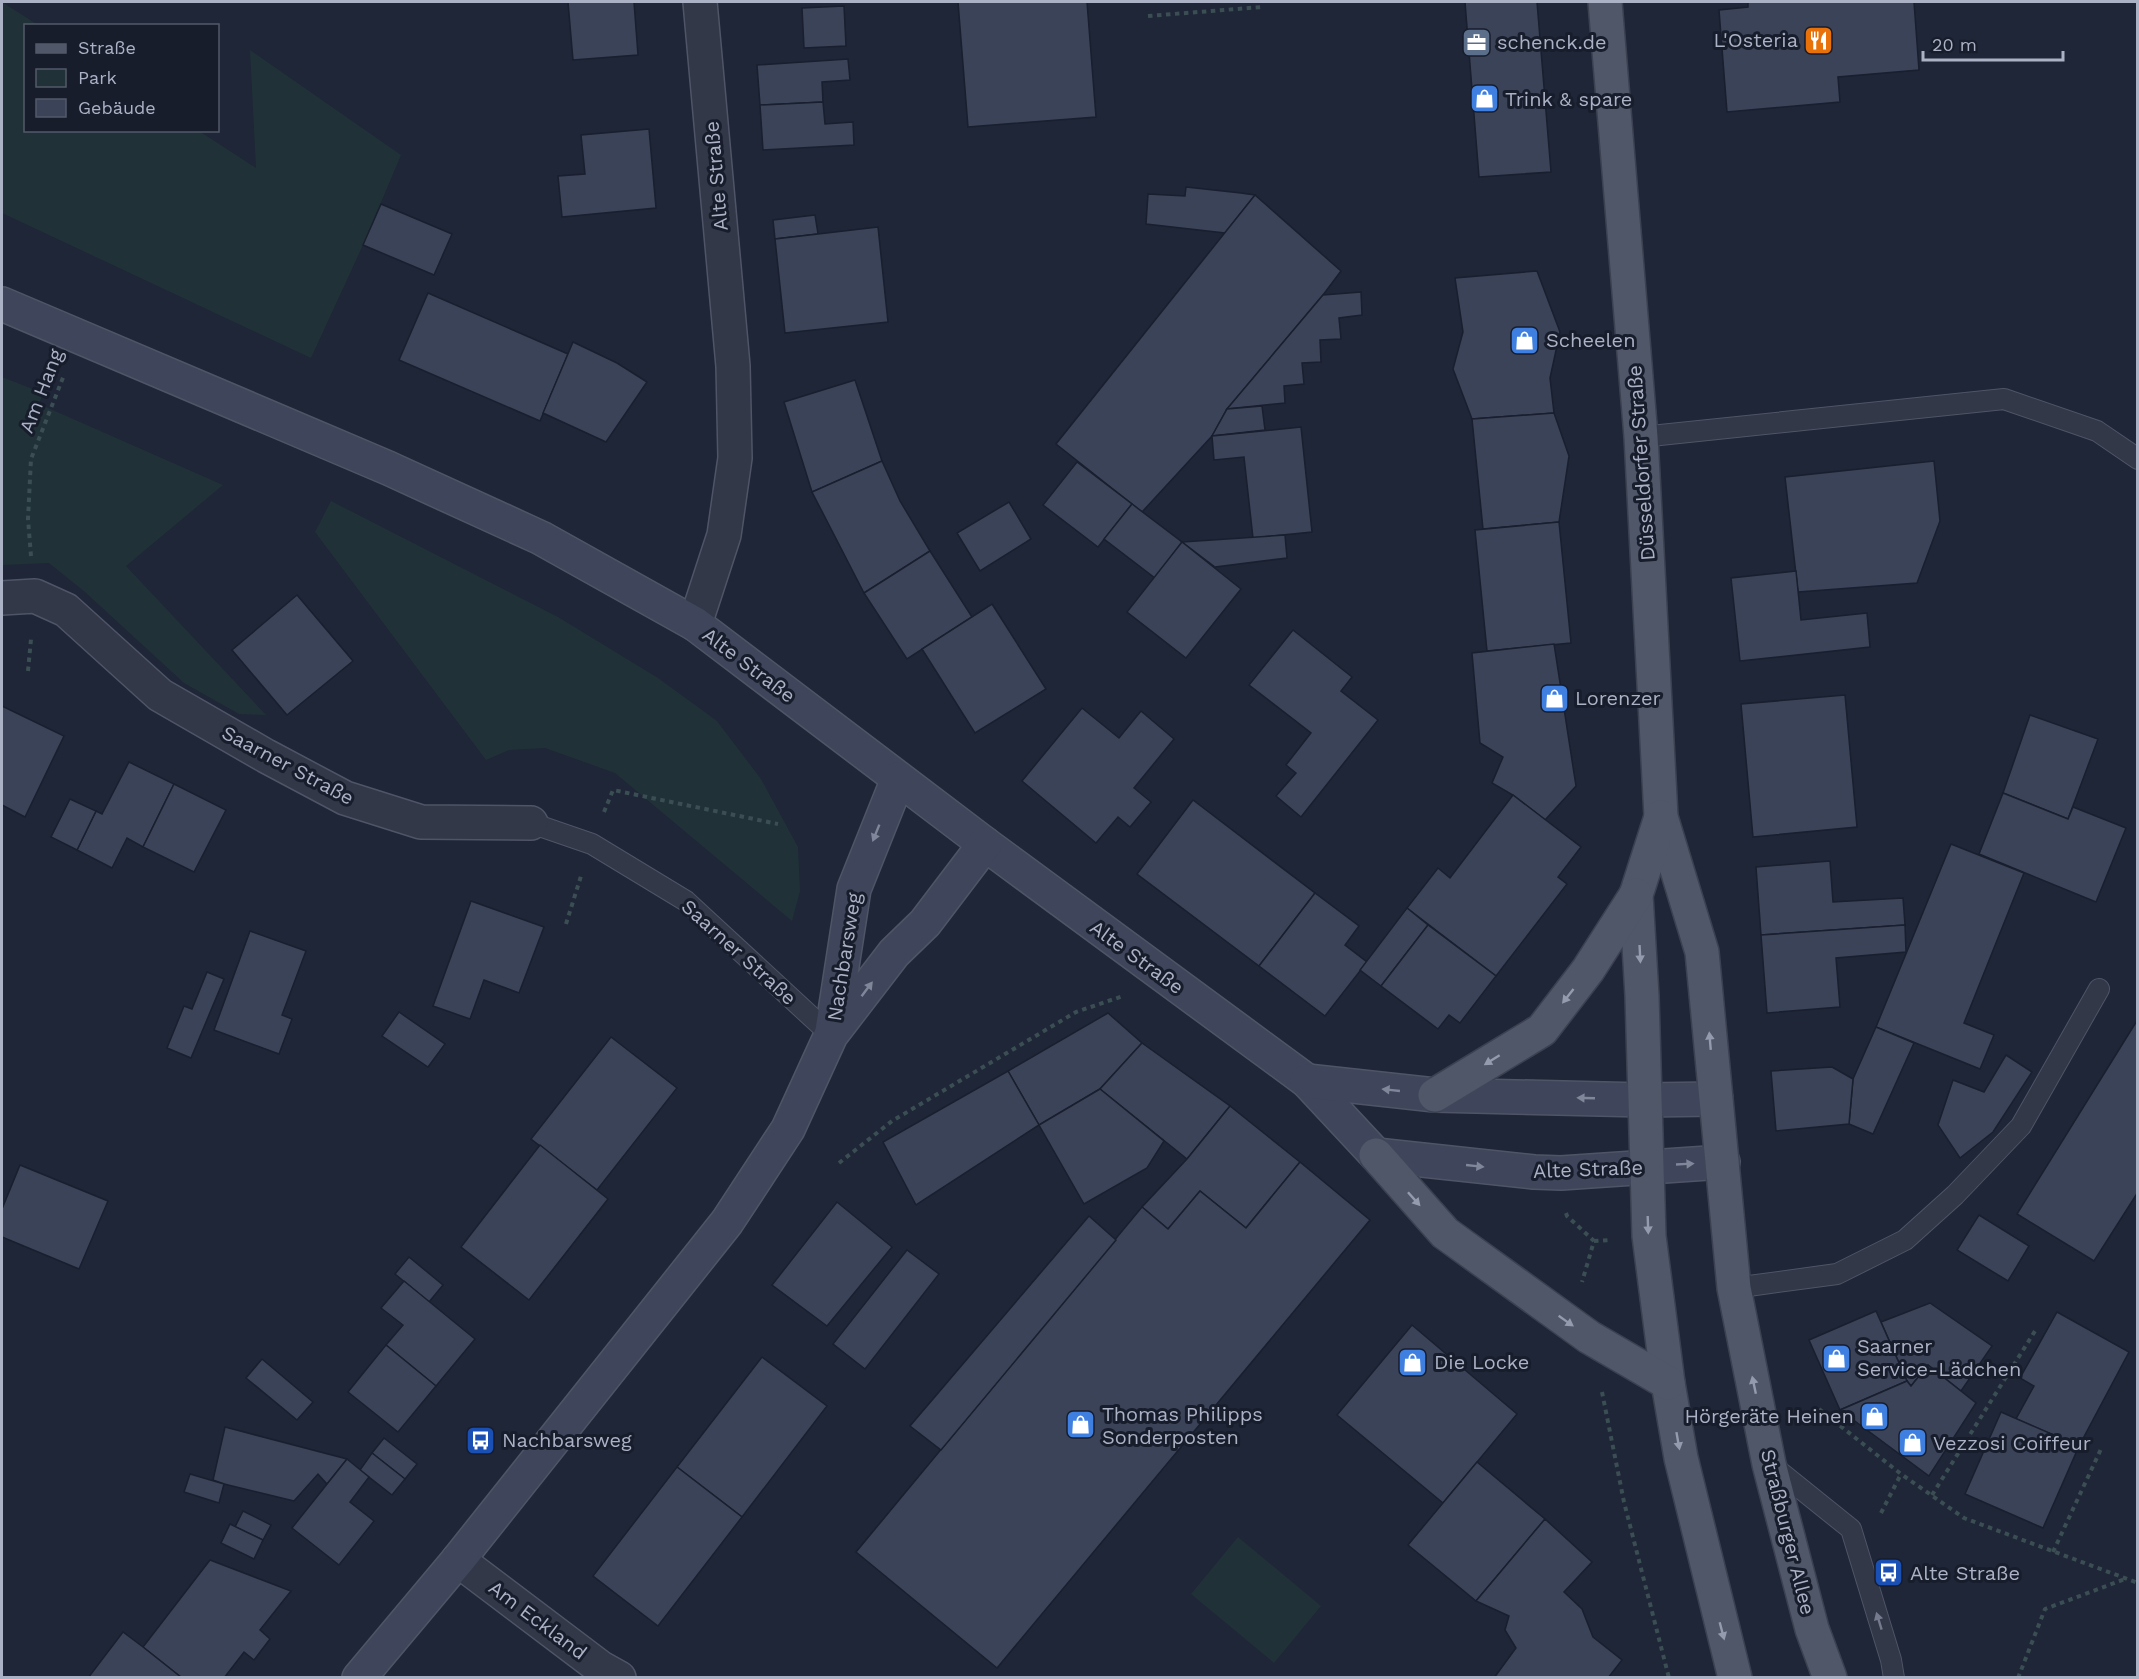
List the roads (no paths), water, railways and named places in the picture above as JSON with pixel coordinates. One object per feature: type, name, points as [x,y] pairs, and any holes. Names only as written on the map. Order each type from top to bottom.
[{"type":"main road","name":"Düsseldorfer Straße","points":[[1605,2],[1641,437],[1661,817],[1702,952],[1716,1099]]},
{"type":"main road","points":[[2,304],[388,468],[541,538],[695,624]]},
{"type":"main road","name":"Alte Straße","points":[[695,624],[985,844],[1307,1081],[1376,1155],[1561,1173],[1723,1162]]},
{"type":"main road","name":"Nachbarsweg","points":[[831,1035],[854,889],[898,779]]},
{"type":"main road","name":"Düsseldorfer Straße","points":[[1644,1100],[1642,996],[1636,895],[1661,817]]},
{"type":"main road","name":"Nachbarsweg","points":[[359,1677],[458,1560],[727,1222],[788,1129],[831,1035],[894,953],[924,923],[985,844]]},
{"type":"main road","points":[[1435,1095],[1542,1030],[1588,970],[1636,895]]},
{"type":"main road","name":"Alte Straße","points":[[1307,1081],[1435,1095],[1644,1100],[1716,1099]]},
{"type":"main road","name":"Straßburger Allee","points":[[1716,1099],[1734,1288],[1769,1464],[1812,1629],[1830,1677]]},
{"type":"main road","points":[[1644,1100],[1649,1236],[1668,1383],[1681,1458],[1735,1677]]},
{"type":"main road","points":[[1376,1155],[1445,1233],[1589,1337],[1668,1383]]},
{"type":"street","name":"Alte Straße","points":[[695,624],[724,535],[735,458],[733,366],[700,2]]},
{"type":"street","name":"Saarner Straße","points":[[2,598],[35,597],[66,610],[160,694],[266,756],[345,798],[421,822],[531,824]]},
{"type":"street","name":"Am Eckland","points":[[458,1560],[601,1668],[619,1677]]},
{"type":"lane","points":[[1641,437],[2004,399],[2097,431],[2138,459]]},
{"type":"lane","name":"Saarner Straße","points":[[531,824],[592,844],[686,902],[831,1035]]},
{"type":"lane","points":[[1734,1288],[1837,1274],[1905,1240],[1955,1195],[2021,1126],[2099,989]]},
{"type":"lane","points":[[1769,1464],[1851,1529],[1891,1660],[1894,1677]]},
{"type":"place","name":"L'Osteria","points":[[1819,40]]},
{"type":"place","name":"schenck.de","points":[[1476,42]]},
{"type":"place","name":"Trink & spare","points":[[1484,99]]},
{"type":"place","name":"Scheelen","points":[[1525,340]]},
{"type":"place","name":"Lorenzer","points":[[1554,698]]},
{"type":"place","name":"Saarner Service-Lädchen","points":[[1836,1358]]},
{"type":"place","name":"Die Locke","points":[[1413,1362]]},
{"type":"place","name":"Hörgeräte Heinen","points":[[1875,1416]]},
{"type":"place","name":"Thomas Philipps Sonderposten","points":[[1081,1425]]},
{"type":"place","name":"Nachbarsweg","points":[[481,1440]]},
{"type":"place","name":"Vezzosi Coiffeur","points":[[1912,1443]]},
{"type":"place","name":"Alte Straße","points":[[1889,1573]]}]
